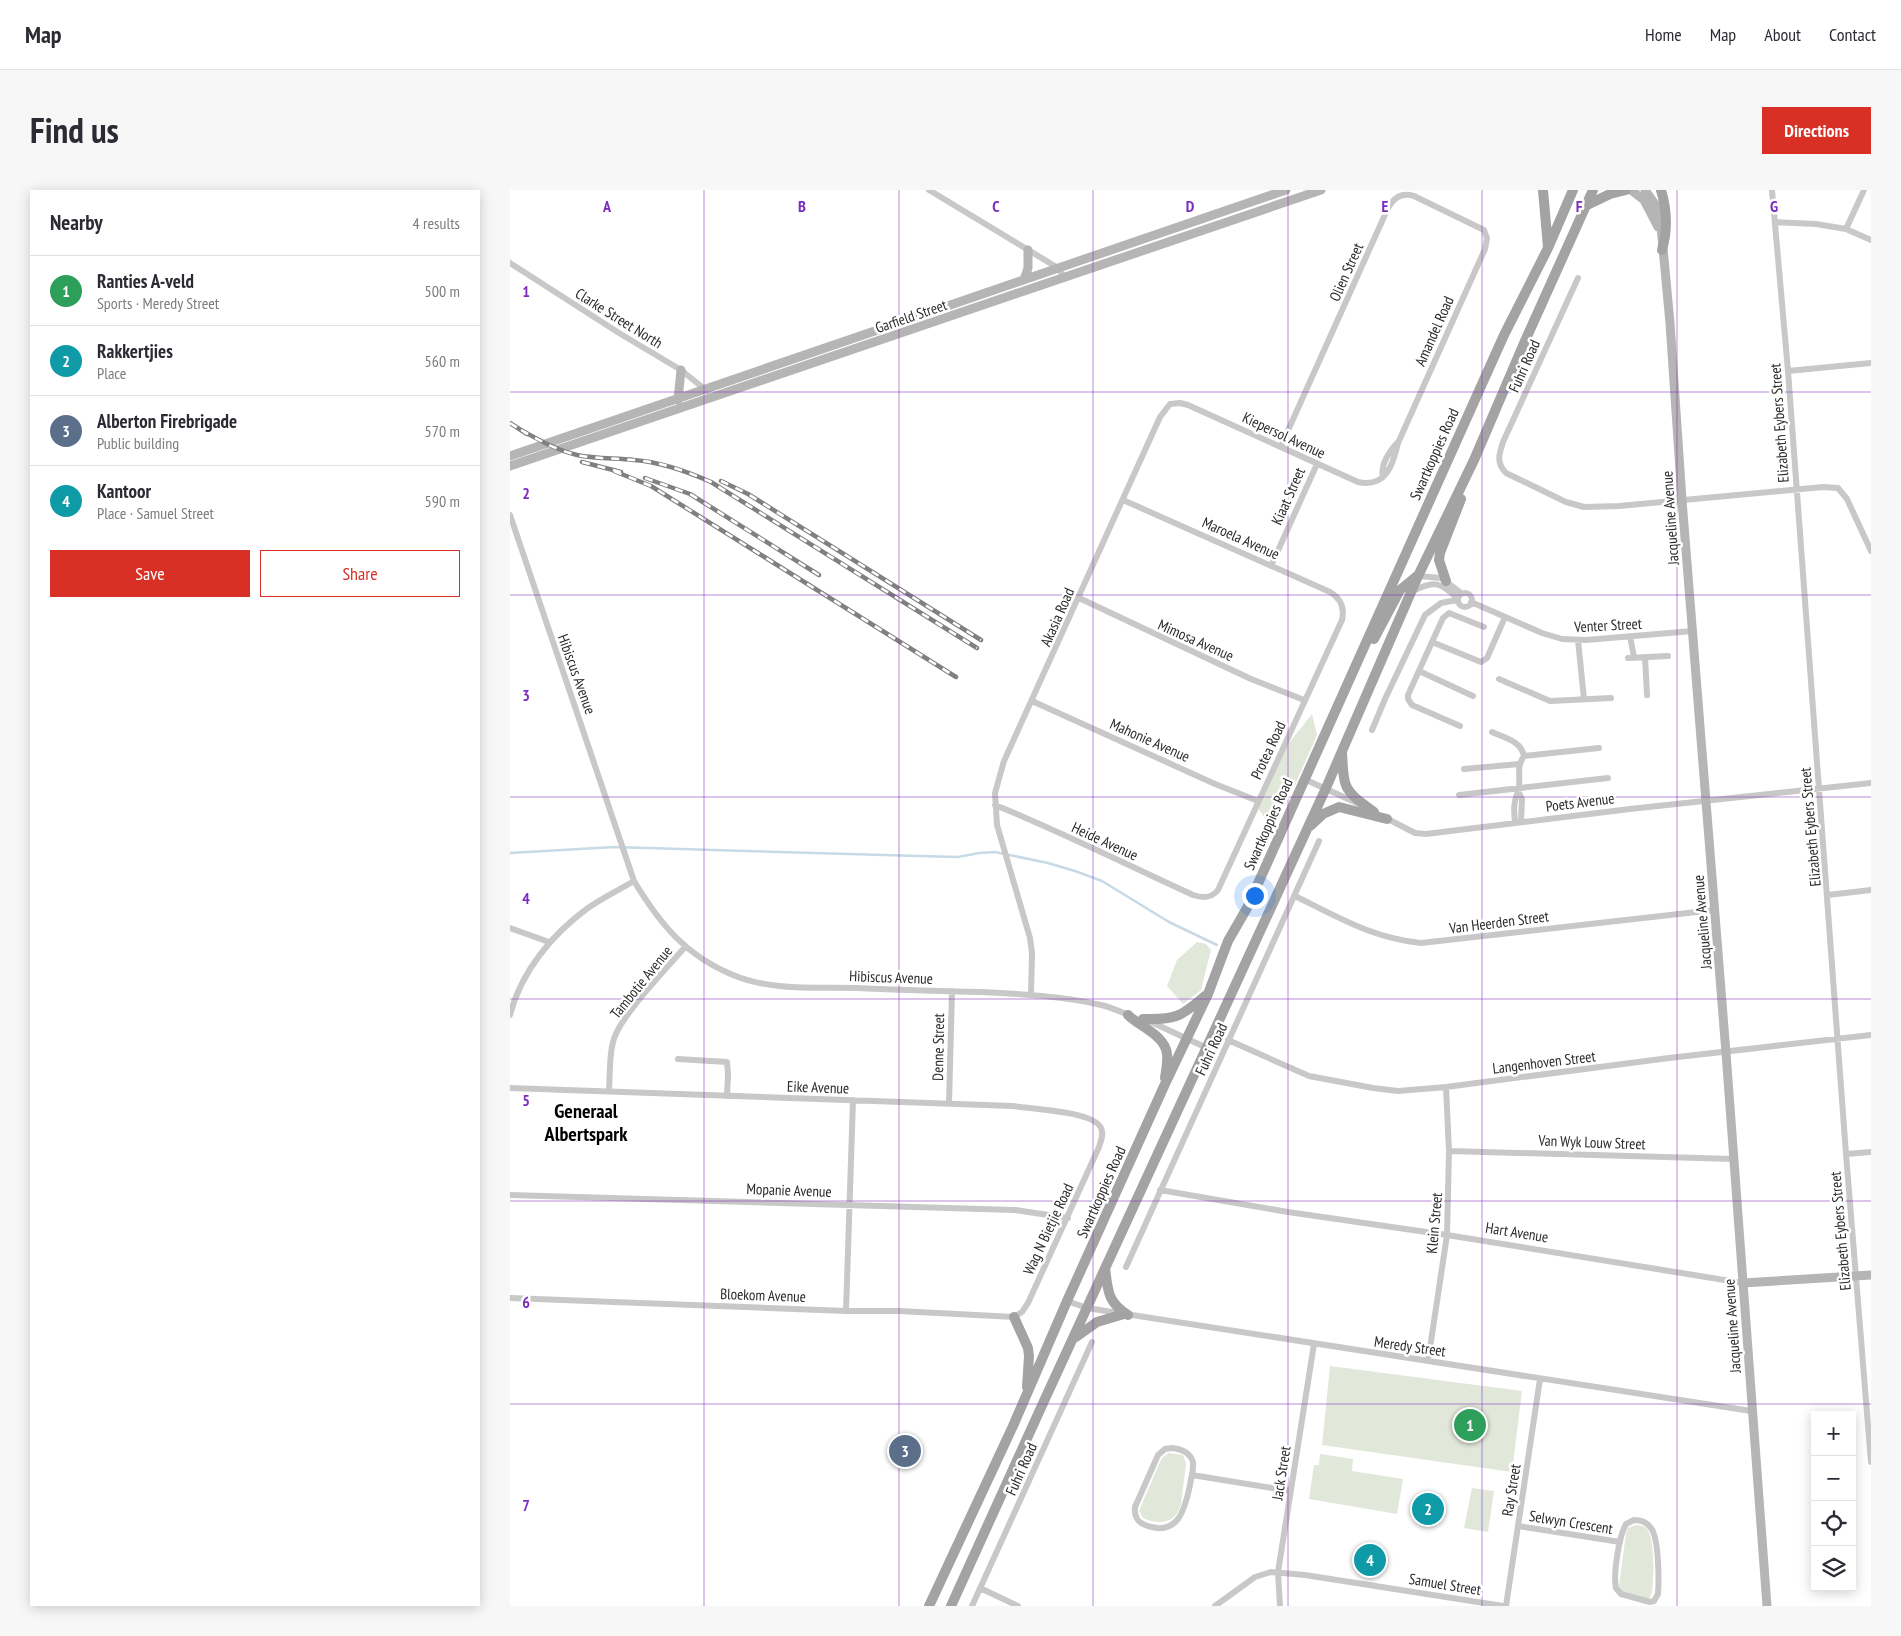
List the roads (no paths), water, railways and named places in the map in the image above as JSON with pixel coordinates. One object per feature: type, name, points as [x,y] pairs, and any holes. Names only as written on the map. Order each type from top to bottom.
[{"type":"main road","points":[[1543,190],[1548,248]]},
{"type":"main road","name":"Swartkoppies Road","points":[[929,1606],[1027,1395],[1067,1301],[1165,1084],[1208,994],[1228,941],[1247,908],[1504,335],[1548,248],[1574,190]]},
{"type":"main road","points":[[1446,585],[1439,560],[1440,553],[1474,460],[1524,341],[1592,190]]},
{"type":"main road","points":[[1585,206],[1610,194],[1626,190]]},
{"type":"main road","points":[[1661,190],[1667,230],[1662,250]]},
{"type":"main road","points":[[951,1606],[1326,788],[1418,576],[1474,460]]},
{"type":"main road","points":[[1363,651],[1373,641],[1400,590],[1418,576]]},
{"type":"main road","points":[[1342,749],[1344,777],[1349,793],[1374,812]]},
{"type":"main road","points":[[1307,829],[1324,814],[1339,807],[1387,819]]},
{"type":"main road","points":[[1143,1019],[1168,1019],[1176,1017],[1208,994]]},
{"type":"main road","points":[[1128,1015],[1161,1040],[1165,1046],[1167,1057],[1165,1084]]},
{"type":"main road","points":[[1105,1267],[1110,1299],[1126,1315]]},
{"type":"main road","points":[[1072,1341],[1098,1322],[1110,1317],[1126,1315]]},
{"type":"main road","points":[[1014,1317],[1028,1348],[1027,1395]]},
{"type":"street","points":[[929,190],[1058,268],[1065,278]]},
{"type":"street","name":"Garfield Street","points":[[510,466],[917,317],[1286,190]]},
{"type":"street","name":"Garfield Street","points":[[510,456],[604,423],[678,400],[709,394],[921,327],[1321,190]]},
{"type":"street","name":"Jacqueline Avenue","points":[[1631,190],[1644,200],[1661,237]]},
{"type":"street","name":"Jacqueline Avenue","points":[[1645,190],[1660,216],[1670,323],[1766,1606]]},
{"type":"street","name":"Elizabeth Eybers Street","points":[[1772,190],[1788,370],[1839,1039],[1846,1154],[1868,1381],[1871,1462]]},
{"type":"street","points":[[1846,229],[1864,190]]},
{"type":"street","name":"Olien Street","points":[[1281,446],[1388,208],[1394,199],[1402,194],[1414,196],[1484,230]]},
{"type":"street","points":[[1203,218],[1208,228]]},
{"type":"street","points":[[1775,222],[1816,224],[1846,229],[1871,240]]},
{"type":"street","name":"Amandel Road","points":[[1383,477],[1383,465],[1390,452],[1398,443],[1485,249],[1487,238],[1484,230]]},
{"type":"street","points":[[1024,280],[1028,268],[1028,250]]},
{"type":"street","name":"Clarke Street North","points":[[510,263],[619,333],[681,370],[709,394]]},
{"type":"street","name":"Fuhri Road","points":[[1578,278],[1503,442],[1500,453],[1500,465],[1512,478],[1576,506],[1594,507],[1682,500]]},
{"type":"street","points":[[917,317],[921,327]]},
{"type":"street","points":[[1788,370],[1871,363]]},
{"type":"street","points":[[678,400],[681,370]]},
{"type":"street","name":"Kiepersol Avenue","points":[[1174,403],[1188,406],[1281,446],[1317,464],[1367,484],[1376,482],[1383,477]]},
{"type":"street","name":"Akasia Road","points":[[1031,994],[1032,953],[1030,938],[997,826],[994,805],[997,782],[1004,761],[1080,598],[1160,417],[1166,407],[1174,403]]},
{"type":"street","name":"Kiaat Street","points":[[1271,566],[1317,464]]},
{"type":"street","points":[[1682,500],[1828,487],[1841,490],[1850,505],[1871,552]]},
{"type":"street","name":"Maroela Avenue","points":[[1123,500],[1330,592],[1336,596],[1342,606]]},
{"type":"street","name":"Hibiscus Avenue","points":[[510,515],[634,881],[650,909],[685,947],[705,961],[732,975],[761,983],[810,987],[1031,994],[1104,1005],[1143,1019],[1207,1048]]},
{"type":"street","points":[[1372,730],[1425,615],[1442,603],[1458,597],[1466,592],[1470,594],[1471,602],[1465,607],[1460,605],[1458,597],[1441,578],[1418,576]]},
{"type":"street","points":[[1411,592],[1428,584],[1446,585]]},
{"type":"street","points":[[1442,603],[1446,585]]},
{"type":"street","name":"Mimosa Avenue","points":[[1080,598],[1217,663],[1304,700]]},
{"type":"street","name":"Venter Street","points":[[1471,602],[1548,635],[1578,640],[1693,631]]},
{"type":"street","name":"Protea Road","points":[[1206,897],[1218,890],[1342,620],[1342,606]]},
{"type":"street","points":[[1460,726],[1409,703],[1408,695],[1442,618],[1449,613],[1484,627]]},
{"type":"street","points":[[1432,642],[1481,662],[1487,658],[1505,617]]},
{"type":"street","points":[[1630,636],[1631,658],[1668,656]]},
{"type":"street","points":[[1578,640],[1584,699]]},
{"type":"street","points":[[1644,657],[1647,695]]},
{"type":"street","points":[[1419,671],[1473,696]]},
{"type":"street","points":[[1499,679],[1546,700],[1611,698]]},
{"type":"street","name":"Mahonie Avenue","points":[[1032,702],[1215,784],[1258,801]]},
{"type":"street","points":[[1492,732],[1517,743],[1523,748],[1524,756],[1519,764],[1518,790],[1514,799],[1518,823]]},
{"type":"street","points":[[1524,756],[1599,748]]},
{"type":"street","points":[[1464,769],[1519,764]]},
{"type":"street","points":[[1458,795],[1518,790],[1608,778]]},
{"type":"street","name":"Poets Avenue","points":[[1304,779],[1326,788],[1415,833],[1422,834],[1871,782]]},
{"type":"street","name":"Heide Avenue","points":[[994,805],[1044,825],[1193,895],[1206,897]]},
{"type":"street","name":"Fuhri Road","points":[[1126,1268],[1319,841]]},
{"type":"street","points":[[510,1015],[515,996],[523,981],[549,942],[589,908],[634,881]]},
{"type":"street","points":[[1828,895],[1871,890]]},
{"type":"street","name":"Van Heerden Street","points":[[1295,896],[1368,932],[1421,943],[1714,910]]},
{"type":"street","points":[[510,928],[549,942]]},
{"type":"street","name":"Tambotie Avenue","points":[[609,1092],[612,1049],[616,1033],[635,1006],[685,947]]},
{"type":"street","name":"Denne Street","points":[[949,1103],[952,991]]},
{"type":"street","name":"Langenhoven Street","points":[[1228,1040],[1293,1070],[1322,1079],[1388,1090],[1446,1087],[1669,1058],[1871,1035]]},
{"type":"street","points":[[678,1059],[727,1062],[727,1096]]},
{"type":"street","name":"Klein Street","points":[[1428,1361],[1447,1235],[1449,1151],[1446,1087]]},
{"type":"street","name":"Eike Avenue","points":[[510,1088],[1013,1106],[1073,1114],[1093,1120],[1102,1128],[1103,1133],[1099,1147]]},
{"type":"street","points":[[846,1311],[853,1100]]},
{"type":"street","name":"Wag N Bietjie Road","points":[[1014,1317],[1022,1312],[1028,1303],[1099,1147]]},
{"type":"street","name":"Van Wyk Louw Street","points":[[1449,1151],[1734,1159]]},
{"type":"street","points":[[1846,1154],[1871,1152]]},
{"type":"street","name":"Hart Avenue","points":[[1160,1190],[1288,1212],[1447,1235],[1743,1283],[1871,1275]]},
{"type":"street","name":"Mopanie Avenue","points":[[510,1195],[1014,1210],[1068,1218]]},
{"type":"street","name":"Bloekom Avenue","points":[[510,1298],[846,1311],[899,1311],[1014,1317]]},
{"type":"street","name":"Meredy Street","points":[[1067,1301],[1087,1308],[1126,1315],[1751,1411]]},
{"type":"street","name":"Fuhri Road","points":[[972,1606],[1092,1342]]},
{"type":"street","name":"Jack Street","points":[[1280,1606],[1278,1572],[1314,1344]]},
{"type":"street","name":"Ray Street","points":[[1504,1606],[1540,1379]]},
{"type":"street","points":[[1172,1448],[1184,1450],[1193,1461],[1192,1476],[1181,1517],[1169,1526],[1157,1528],[1138,1521],[1135,1512],[1136,1503],[1161,1452],[1172,1448]]},
{"type":"street","points":[[1192,1476],[1291,1491]]},
{"type":"street","name":"Selwyn Crescent","points":[[1638,1520],[1645,1522],[1653,1530],[1656,1542],[1658,1589],[1658,1594],[1654,1601],[1646,1602],[1618,1591],[1615,1576],[1620,1542],[1624,1527],[1630,1521],[1638,1520]]},
{"type":"street","name":"Selwyn Crescent","points":[[1518,1526],[1620,1542]]},
{"type":"street","name":"Samuel Street","points":[[1215,1606],[1255,1577],[1271,1572],[1504,1606]]},
{"type":"street","points":[[980,1588],[1018,1606]]},
{"type":"waterway","points":[[510,853],[614,847],[958,857],[995,852],[1048,863],[1102,881],[1169,922],[1217,945]]},
{"type":"railway","points":[[510,423],[527,434]]},
{"type":"railway","points":[[521,430],[569,453],[664,465],[711,482],[977,648]]},
{"type":"railway","points":[[582,462],[621,472]]},
{"type":"railway","points":[[614,471],[651,486],[956,677]]},
{"type":"railway","points":[[645,478],[690,494],[819,575]]},
{"type":"railway","points":[[721,481],[748,494],[981,640]]},
{"type":"place","name":"Ranties A-veld","points":[[1470,1425]]},
{"type":"place","name":"Alberton Firebrigade","points":[[905,1451]]},
{"type":"place","name":"Rakkertjies","points":[[1428,1509]]},
{"type":"place","name":"Kantoor","points":[[1370,1560]]},
{"type":"district","name":"Generaal Albertspark","points":[[586,1122]]}]
